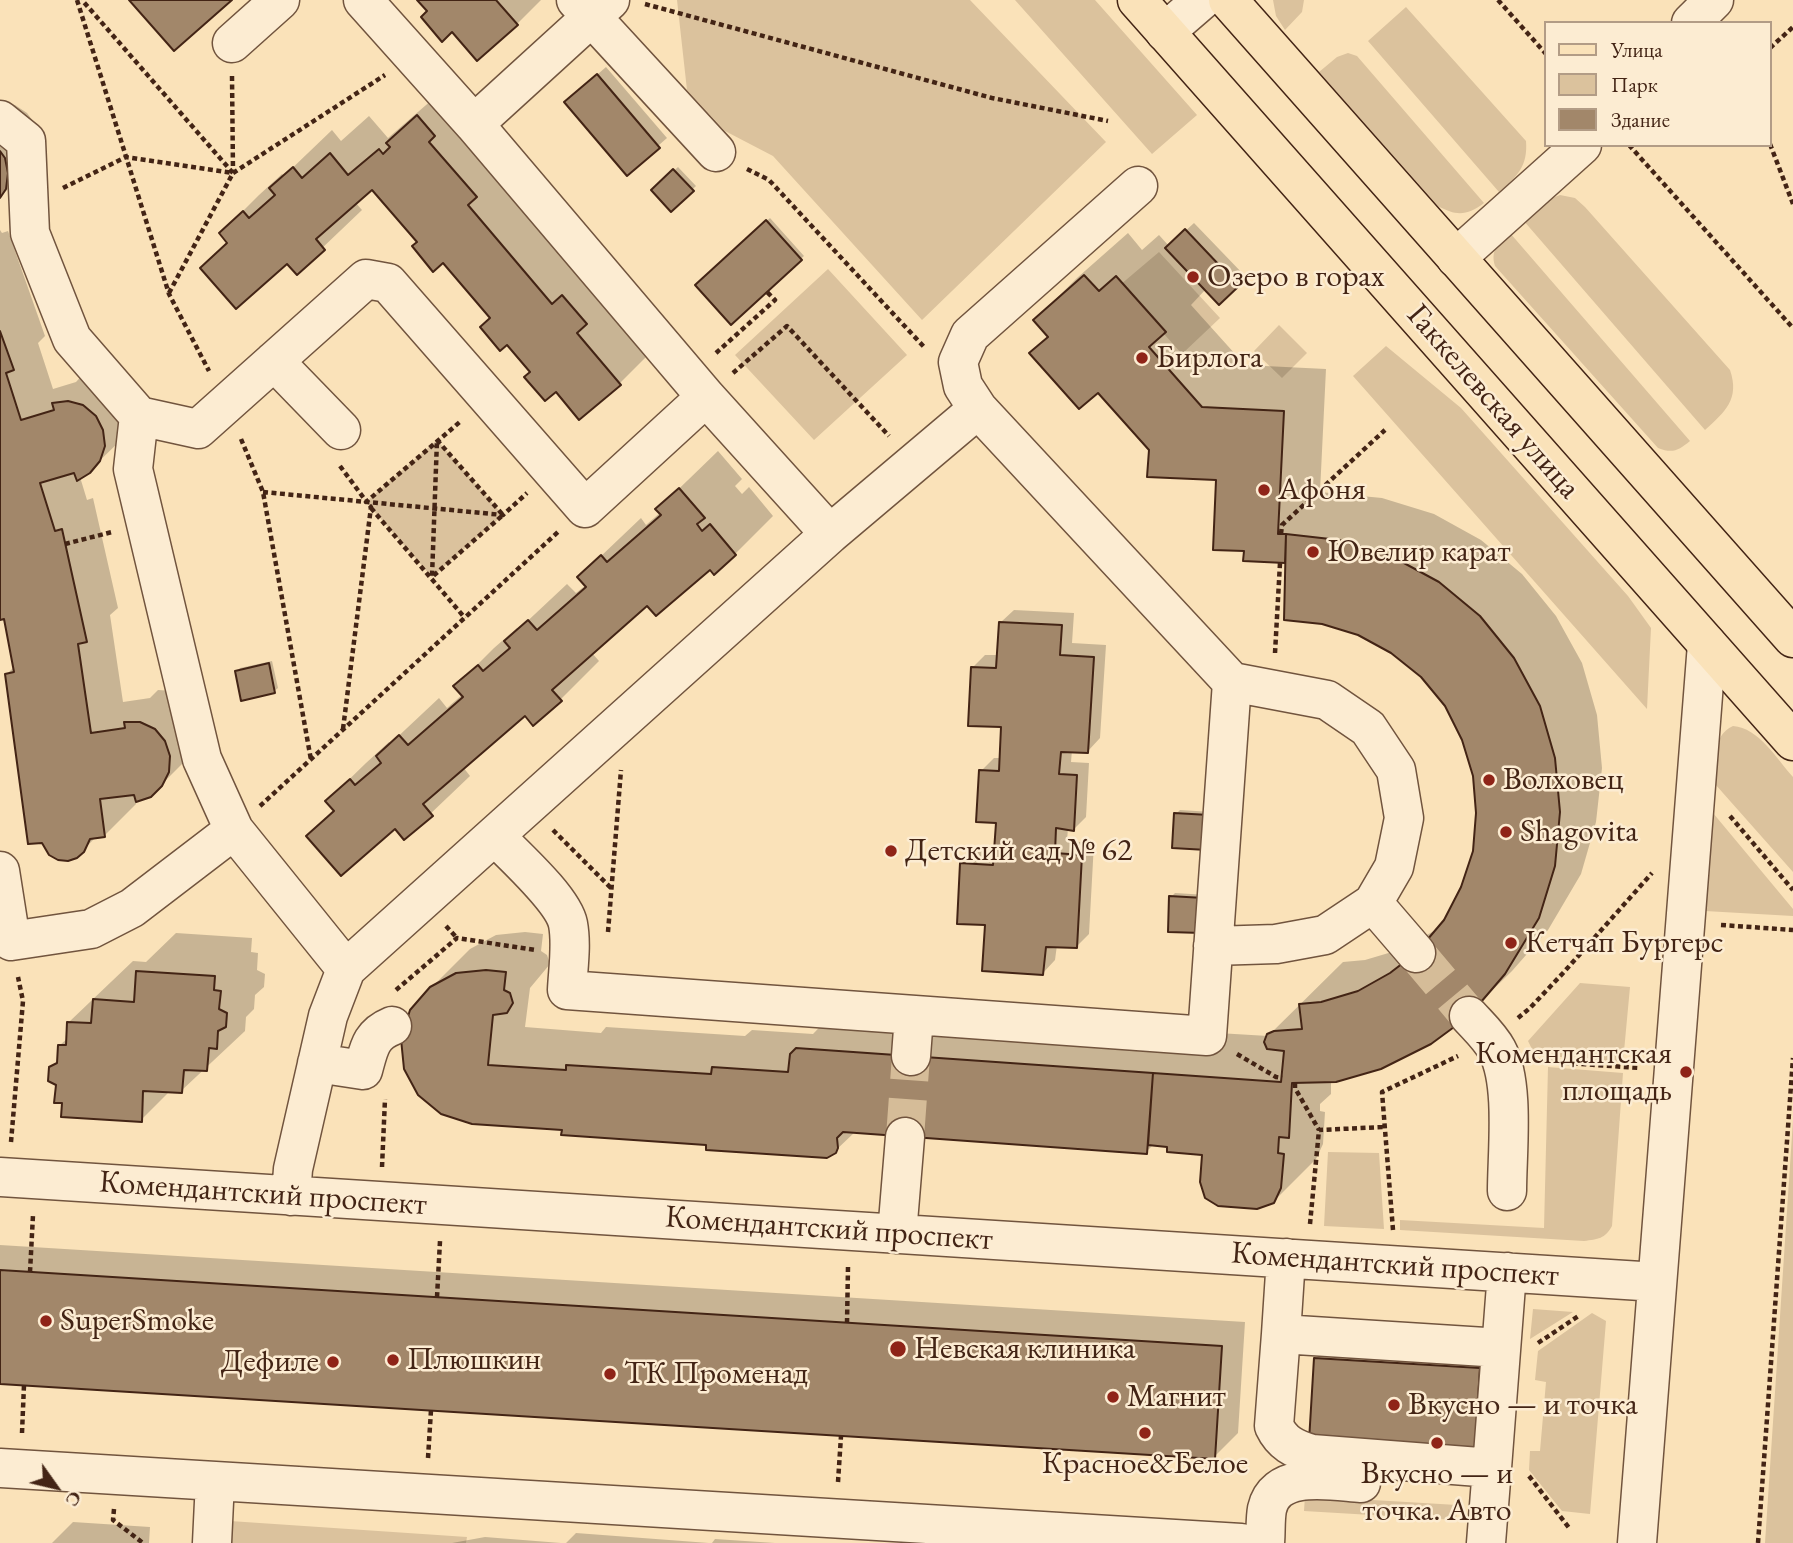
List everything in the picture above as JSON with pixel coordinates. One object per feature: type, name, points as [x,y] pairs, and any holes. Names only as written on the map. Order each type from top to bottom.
[{"type":"main road","name":"Гаккелевская улица","points":[[1137,0],[1793,741]]},
{"type":"main road","points":[[1228,0],[1793,638]]},
{"type":"street","points":[[232,43],[280,0]]},
{"type":"street","points":[[363,0],[474,124],[697,387],[830,534]]},
{"type":"street","points":[[1166,32],[1202,0]]},
{"type":"street","points":[[1692,21],[1714,0]]},
{"type":"street","points":[[474,124],[605,5],[716,152]]},
{"type":"street","points":[[0,120],[26,141],[30,233],[72,340],[139,416],[198,429],[366,279],[388,283],[585,508],[697,387]]},
{"type":"street","points":[[1456,258],[1580,147]]},
{"type":"street","points":[[1138,187],[970,335],[958,362],[962,386],[978,409],[1232,682],[1328,700],[1368,728],[1396,769],[1404,818],[1394,867],[1373,903],[1325,935],[1276,944],[1213,946]]},
{"type":"street","points":[[274,361],[341,430]]},
{"type":"street","points":[[291,1196],[293,1169],[328,1016],[346,969],[830,534],[978,409]]},
{"type":"street","points":[[139,416],[133,469],[202,759],[234,830],[346,969]]},
{"type":"street","points":[[1636,1543],[1707,644]]},
{"type":"street","points":[[495,836],[558,903],[568,921],[570,937],[567,990],[1207,1036],[1232,682]]},
{"type":"street","points":[[0,871],[11,941],[91,929],[132,908],[234,830]]},
{"type":"street","points":[[1373,903],[1416,953]]},
{"type":"street","points":[[911,1056],[914,1016]]},
{"type":"street","points":[[1469,1016],[1490,1039],[1504,1067],[1508,1091],[1507,1191]]},
{"type":"street","points":[[317,1063],[363,1070],[370,1045],[379,1031],[392,1026]]},
{"type":"street","points":[[897,1234],[905,1137]]},
{"type":"street","name":"Комендантский проспект","points":[[15,1178],[897,1234],[1297,1245],[1507,1272],[1657,1282]]},
{"type":"street","points":[[1297,1245],[1281,1334],[1274,1426],[1279,1436],[1288,1445],[1312,1454],[1504,1478]]},
{"type":"street","points":[[1486,1543],[1504,1478],[1518,1347],[1507,1272]]},
{"type":"street","points":[[1281,1334],[1518,1347]]},
{"type":"street","points":[[10,1468],[835,1518],[873,1532],[1241,1543]]},
{"type":"street","points":[[1265,1543],[1267,1509],[1273,1495],[1284,1486],[1311,1480],[1504,1478]]},
{"type":"street","points":[[212,1543],[215,1481]]},
{"type":"path","points":[[79,0],[169,294],[226,404],[263,492],[311,760]]},
{"type":"path","points":[[79,0],[233,173]]},
{"type":"path","points":[[1498,0],[1545,53]]},
{"type":"path","points":[[605,5],[992,98],[1108,121]]},
{"type":"path","points":[[1772,46],[1793,27]]},
{"type":"path","points":[[169,294],[233,173],[232,43]]},
{"type":"path","points":[[29,206],[126,157],[233,173],[413,56]]},
{"type":"path","points":[[1631,147],[1793,328]]},
{"type":"path","points":[[1771,147],[1793,204]]},
{"type":"path","points":[[716,152],[769,180],[929,352],[958,362]]},
{"type":"path","points":[[697,387],[775,300],[767,292]]},
{"type":"path","points":[[697,387],[787,326],[914,463]]},
{"type":"path","points":[[366,502],[489,398]]},
{"type":"path","points":[[1281,534],[1282,525],[1385,430]]},
{"type":"path","points":[[432,577],[437,440]]},
{"type":"path","points":[[437,440],[503,515]]},
{"type":"path","points":[[432,577],[550,471]]},
{"type":"path","points":[[263,492],[503,515]]},
{"type":"path","points":[[366,502],[465,618]]},
{"type":"path","points":[[343,730],[371,507]]},
{"type":"path","points":[[234,830],[585,508]]},
{"type":"path","points":[[65,544],[146,522]]},
{"type":"path","points":[[1274,689],[1280,563]]},
{"type":"path","points":[[603,993],[625,719]]},
{"type":"path","points":[[529,806],[611,889]]},
{"type":"path","points":[[1722,807],[1793,890]]},
{"type":"path","points":[[1710,925],[1793,930]]},
{"type":"path","points":[[11,941],[23,1001],[15,1178],[30,1272]]},
{"type":"path","points":[[1207,1036],[1282,1078]]},
{"type":"path","points":[[1758,1543],[1793,1058]]},
{"type":"path","points":[[1504,1067],[1526,1060],[1640,1069]]},
{"type":"path","points":[[1295,1083],[1295,1088],[1319,1130],[1297,1245]]},
{"type":"path","points":[[1319,1130],[1384,1127]]},
{"type":"path","points":[[437,1297],[442,1205]]},
{"type":"path","points":[[847,1322],[850,1231]]},
{"type":"path","points":[[1518,1347],[1585,1311]]},
{"type":"path","points":[[10,1468],[24,1385]]},
{"type":"path","points":[[425,1493],[431,1410]]},
{"type":"path","points":[[835,1518],[841,1436]]},
{"type":"path","points":[[1504,1478],[1570,1529]]},
{"type":"path","points":[[115,1498],[113,1520],[143,1543]]},
{"type":"green space","points":[[677,0],[970,0],[1106,142],[922,320],[773,156],[725,131],[687,90]]},
{"type":"green space","points":[[1015,0],[1095,0],[1197,115],[1152,154]]},
{"type":"green space","points":[[1273,0],[1304,0],[1302,12],[1285,30],[1276,16]]},
{"type":"green space","points":[[1406,7],[1526,141],[1525,157],[1520,170],[1499,192],[1368,41]]},
{"type":"green space","points":[[1348,53],[1357,56],[1484,203],[1461,213],[1450,212],[1438,206],[1319,72],[1337,57]]},
{"type":"green space","points":[[1560,195],[1575,198],[1585,207],[1730,370],[1733,380],[1732,397],[1724,411],[1705,430],[1523,220],[1545,201]]},
{"type":"green space","points":[[1510,233],[1690,441],[1676,450],[1658,448],[1495,266],[1495,251]]},
{"type":"green space","points":[[1159,252],[1220,318],[1182,354],[1120,285]]},
{"type":"green space","points":[[828,269],[907,355],[814,440],[735,355]]},
{"type":"green space","points":[[1279,325],[1307,353],[1282,378],[1254,351]]},
{"type":"green space","points":[[1386,346],[1461,408],[1628,596],[1651,628],[1647,709],[1353,376]]},
{"type":"green space","points":[[437,440],[503,515],[432,577],[366,502]]},
{"type":"green space","points":[[1733,726],[1759,738],[1793,777],[1793,872],[1715,784],[1718,743],[1721,736]]},
{"type":"green space","points":[[1713,813],[1793,909],[1793,916],[1705,911]]},
{"type":"green space","points":[[1580,983],[1630,987],[1623,1062],[1535,1055],[1528,1041]]},
{"type":"green space","points":[[1548,1067],[1623,1073],[1612,1226],[1607,1234],[1584,1241],[1400,1230],[1400,1220],[1544,1228]]},
{"type":"green space","points":[[1793,1120],[1793,1543],[1765,1543]]},
{"type":"green space","points":[[1328,1152],[1379,1153],[1384,1229],[1324,1226]]},
{"type":"green space","points":[[1533,1309],[1573,1312],[1530,1339]]},
{"type":"green space","points":[[1592,1313],[1606,1321],[1590,1514],[1562,1511],[1529,1470],[1530,1451],[1540,1451],[1546,1382],[1535,1380],[1538,1351]]},
{"type":"green space","points":[[1305,1496],[1457,1505],[1456,1520],[1304,1511]]},
{"type":"green space","points":[[230,1521],[467,1537],[466,1543],[229,1543]]},
{"type":"building","points":[[129,0],[232,0],[174,51]]},
{"type":"building","points":[[417,0],[496,0],[518,25],[477,61],[452,32],[442,42],[421,17],[427,11]]},
{"type":"building","points":[[597,74],[660,148],[627,176],[564,102]]},
{"type":"building","points":[[417,115],[435,136],[429,142],[477,197],[468,205],[552,304],[562,295],[587,324],[577,333],[621,385],[579,420],[556,392],[545,401],[524,377],[530,372],[507,345],[500,351],[480,327],[490,318],[443,263],[433,272],[412,246],[417,242],[372,190],[316,239],[325,250],[297,275],[287,264],[236,309],[200,268],[227,243],[219,233],[243,211],[249,218],[275,195],[269,188],[293,167],[302,178],[330,153],[348,175],[379,149],[383,154],[390,147],[386,143]]},
{"type":"building","points":[[0,151],[5,158],[8,173],[6,189],[0,198]]},
{"type":"building","points":[[673,169],[694,191],[671,212],[651,190]]},
{"type":"building","points":[[766,220],[802,260],[731,325],[695,285]]},
{"type":"building","points":[[1185,229],[1239,286],[1219,305],[1165,248]]},
{"type":"building","points":[[1084,275],[1099,291],[1116,276],[1166,332],[1149,347],[1202,407],[1284,411],[1278,534],[1286,534],[1285,563],[1243,561],[1244,551],[1213,550],[1216,480],[1147,477],[1149,450],[1098,393],[1079,409],[1029,353],[1048,337],[1033,320]]},
{"type":"building","points":[[0,331],[14,370],[6,373],[21,420],[54,410],[52,403],[68,401],[83,405],[96,416],[103,430],[105,446],[100,461],[90,473],[77,481],[74,473],[40,483],[55,531],[62,529],[87,642],[78,644],[91,733],[125,728],[124,722],[140,722],[155,729],[165,741],[170,756],[169,772],[162,786],[151,797],[136,802],[134,795],[100,799],[105,837],[90,839],[84,852],[68,861],[49,855],[42,843],[28,844],[5,674],[14,672],[4,619],[0,620]]},
{"type":"building","points":[[679,488],[705,518],[697,524],[702,531],[710,524],[736,555],[714,575],[710,570],[656,616],[647,606],[552,690],[562,701],[533,726],[525,716],[423,804],[433,816],[404,840],[395,829],[341,876],[306,836],[334,811],[325,801],[350,779],[355,785],[381,763],[376,756],[399,735],[408,745],[463,697],[453,686],[478,665],[483,671],[510,648],[504,641],[528,620],[537,630],[586,587],[577,577],[601,555],[607,562],[661,515],[655,509]]},
{"type":"building","points":[[1286,534],[1339,540],[1391,556],[1439,582],[1480,616],[1514,658],[1540,706],[1555,758],[1560,812],[1555,866],[1539,918],[1505,974],[1469,1016],[1431,1044],[1381,1069],[1336,1082],[1292,1083],[1289,1138],[1279,1137],[1278,1153],[1284,1154],[1281,1188],[1274,1203],[1257,1209],[1218,1206],[1205,1198],[1200,1182],[1202,1155],[1167,1152],[1167,1147],[1148,1145],[1153,1073],[1281,1082],[1284,1051],[1267,1049],[1264,1042],[1267,1034],[1302,1029],[1299,1004],[1321,1002],[1358,991],[1390,973],[1416,953],[1444,920],[1461,887],[1473,851],[1476,813],[1473,776],[1462,740],[1445,706],[1421,677],[1391,653],[1358,635],[1322,624],[1284,620]]},
{"type":"building","points":[[999,622],[1062,625],[1060,655],[1094,657],[1088,753],[1061,752],[1059,774],[1077,775],[1074,831],[1056,828],[1055,853],[1082,855],[1077,948],[1046,947],[1043,975],[982,971],[985,925],[957,924],[960,863],[993,865],[996,823],[976,822],[979,770],[999,771],[1001,727],[968,726],[971,667],[996,668]]},
{"type":"building","points":[[269,663],[275,693],[241,701],[235,671]]},
{"type":"building","points":[[1174,813],[1209,815],[1207,850],[1172,848]]},
{"type":"building","points":[[1169,896],[1204,898],[1202,933],[1168,932]]},
{"type":"building","points":[[486,970],[506,972],[504,990],[510,993],[513,1003],[507,1013],[493,1015],[488,1065],[566,1070],[566,1065],[711,1074],[712,1067],[788,1072],[790,1054],[796,1048],[1153,1073],[1147,1154],[843,1132],[837,1138],[836,1153],[827,1158],[706,1150],[706,1145],[561,1135],[562,1130],[472,1124],[441,1114],[418,1095],[404,1069],[401,1039],[410,1010],[430,987],[456,973]]},
{"type":"building","points":[[136,971],[215,976],[214,990],[221,991],[219,1009],[227,1013],[226,1027],[218,1031],[217,1049],[209,1048],[207,1071],[184,1070],[182,1093],[143,1091],[142,1122],[61,1117],[62,1103],[54,1103],[56,1085],[48,1081],[49,1067],[57,1063],[58,1045],[66,1045],[67,1022],[91,1023],[93,999],[134,1002]]},
{"type":"building","name":"ТК Променад","points":[[0,1270],[1222,1346],[1215,1459],[0,1384]]},
{"type":"building","name":"Вкусно — и точка","points":[[1314,1358],[1480,1368],[1475,1451],[1309,1441]]},
{"type":"tunnel","points":[[1416,953],[1469,1016]]},
{"type":"tunnel","points":[[905,1137],[911,1056]]},
{"type":"place","name":"Озеро в горах","points":[[1193,277]]},
{"type":"place","name":"Бирлога","points":[[1142,358]]},
{"type":"place","name":"Афоня","points":[[1264,490]]},
{"type":"place","name":"Ювелир карат","points":[[1313,552]]},
{"type":"place","name":"Волховец","points":[[1489,780]]},
{"type":"place","name":"Shagovita","points":[[1506,832]]},
{"type":"place","name":"Детский сад № 62","points":[[891,851]]},
{"type":"place","name":"Кетчап Бургерс","points":[[1511,943]]},
{"type":"place","name":"Комендантская площадь","points":[[1686,1072]]},
{"type":"place","name":"SuperSmoke","points":[[46,1321]]},
{"type":"place","name":"Невская клиника","points":[[898,1349]]},
{"type":"place","name":"Плюшкин","points":[[393,1360]]},
{"type":"place","name":"Дефиле","points":[[333,1362]]},
{"type":"place","name":"ТК Променад","points":[[610,1374]]},
{"type":"place","name":"Магнит","points":[[1113,1397]]},
{"type":"place","name":"Вкусно — и точка","points":[[1394,1405]]},
{"type":"place","name":"Красное&Белое","points":[[1145,1433]]},
{"type":"place","name":"Вкусно — и точка. Авто","points":[[1437,1443]]}]
